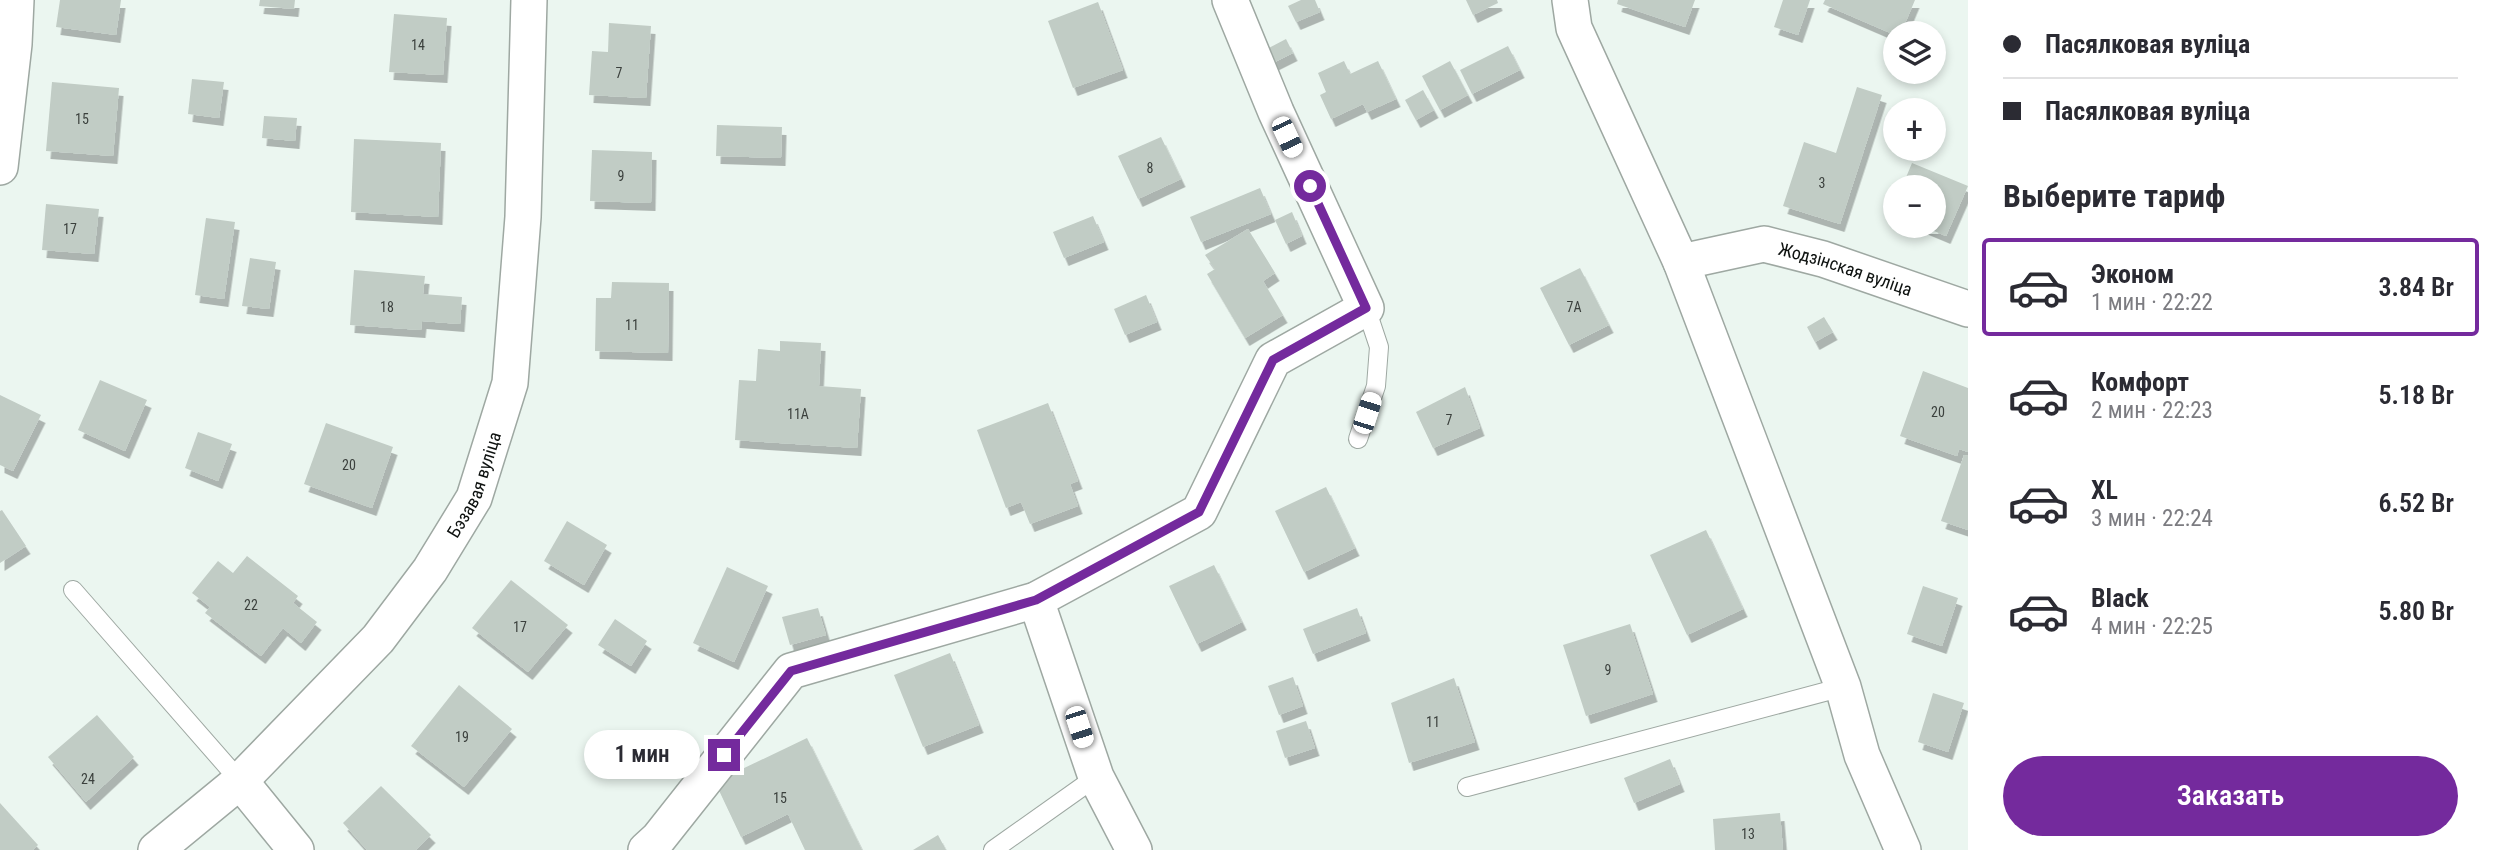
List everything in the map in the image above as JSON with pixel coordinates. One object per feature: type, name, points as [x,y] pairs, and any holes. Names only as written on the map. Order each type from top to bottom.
[{"type":"street","points":[[0,167],[7,43],[16,0]]},
{"type":"street","name":"Бэзавая вуліца","points":[[156,850],[240,781],[378,639],[430,570],[474,498],[510,383],[523,217],[528,0]]},
{"type":"street","points":[[646,850],[658,839],[791,671],[1036,600],[1199,512],[1273,360],[1366,308],[1276,112],[1230,0]]},
{"type":"street","points":[[1570,0],[1574,28],[1681,262],[1843,688],[1862,755],[1903,850]]},
{"type":"street","name":"Жодзінская вуліца","points":[[1681,262],[1764,244],[1823,259],[1968,309]]},
{"type":"street","points":[[1036,600],[1096,777],[1134,850]]},
{"type":"street","points":[[240,781],[296,850]]},
{"type":"lane","points":[[1358,439],[1376,386],[1379,347],[1366,308]]},
{"type":"lane","points":[[73,590],[240,781]]},
{"type":"lane","points":[[1467,787],[1843,688]]},
{"type":"lane","points":[[993,850],[1096,777]]},
{"type":"building","points":[[60,0],[121,0],[116,35],[56,27]]},
{"type":"building","points":[[260,0],[295,0],[294,9],[259,6]]},
{"type":"building","points":[[1301,0],[1315,0],[1320,12],[1296,22],[1288,6]]},
{"type":"building","points":[[1466,0],[1497,0],[1498,3],[1473,15]]},
{"type":"building","points":[[1618,0],[1695,0],[1685,27],[1617,4]]},
{"type":"building","points":[[1783,0],[1810,0],[1798,35],[1774,27]]},
{"type":"building","points":[[1825,0],[1915,0],[1906,21],[1883,21],[1883,30],[1823,4]]},
{"type":"building","points":[[1098,2],[1123,70],[1073,88],[1048,21]]},
{"type":"building","points":[[394,14],[447,18],[443,75],[389,72]]},
{"type":"building","points":[[609,23],[651,26],[646,98],[589,95],[592,51],[608,52]]},
{"type":"building","points":[[1286,39],[1293,53],[1271,64],[1265,50]]},
{"type":"building","points":[[1508,46],[1520,70],[1472,94],[1460,70]]},
{"type":"building","points":[[1344,61],[1350,74],[1378,61],[1396,99],[1367,112],[1363,104],[1331,119],[1320,95],[1326,92],[1318,73]]},
{"type":"building","points":[[1450,61],[1468,95],[1440,110],[1422,76]]},
{"type":"building","points":[[192,79],[224,82],[219,118],[188,114]]},
{"type":"building","points":[[52,82],[119,88],[113,156],[46,151]]},
{"type":"building","points":[[1857,87],[1882,95],[1840,224],[1783,206],[1804,142],[1836,153]]},
{"type":"building","points":[[1423,90],[1434,110],[1416,120],[1405,100]]},
{"type":"building","points":[[264,116],[297,118],[295,141],[262,138]]},
{"type":"building","points":[[717,125],[782,127],[781,158],[716,156]]},
{"type":"building","points":[[1161,137],[1181,179],[1138,199],[1118,156]]},
{"type":"building","points":[[354,139],[441,143],[438,217],[351,212]]},
{"type":"building","points":[[592,150],[652,152],[651,203],[590,201]]},
{"type":"building","points":[[1912,163],[1941,175],[1907,175]]},
{"type":"building","points":[[1946,177],[1968,186],[1946,236]]},
{"type":"building","points":[[1260,188],[1271,214],[1201,242],[1190,217]]},
{"type":"building","points":[[46,204],[99,209],[94,254],[42,250]]},
{"type":"building","points":[[1292,212],[1302,236],[1286,244],[1275,220]]},
{"type":"building","points":[[1093,216],[1104,242],[1064,258],[1053,232]]},
{"type":"building","points":[[206,218],[235,222],[224,299],[195,295]]},
{"type":"building","points":[[1248,229],[1275,273],[1263,281],[1283,315],[1245,338],[1207,274],[1215,269],[1205,255]]},
{"type":"building","points":[[250,258],[276,262],[269,309],[242,306]]},
{"type":"building","points":[[1580,268],[1609,325],[1569,345],[1540,288]]},
{"type":"building","points":[[354,270],[425,276],[423,294],[462,297],[460,324],[422,321],[421,330],[350,325]]},
{"type":"building","points":[[612,282],[669,283],[668,353],[595,351],[596,298],[611,298]]},
{"type":"building","points":[[1146,295],[1157,322],[1125,335],[1114,309]]},
{"type":"building","points":[[1824,317],[1833,332],[1815,342],[1807,327]]},
{"type":"building","points":[[780,341],[821,343],[819,386],[861,389],[857,448],[735,440],[739,380],[756,381],[758,349],[780,351]]},
{"type":"building","points":[[1923,371],[1968,388],[1968,452],[1959,449],[1957,456],[1900,436]]},
{"type":"building","points":[[100,380],[147,400],[125,451],[78,430]]},
{"type":"building","points":[[1465,387],[1480,428],[1433,448],[1416,412]]},
{"type":"building","points":[[0,395],[41,415],[13,471],[0,465]]},
{"type":"building","points":[[1048,403],[1078,481],[1070,484],[1078,506],[1030,524],[1021,502],[1006,508],[977,430]]},
{"type":"building","points":[[326,423],[393,447],[372,508],[304,484]]},
{"type":"building","points":[[198,432],[232,444],[218,481],[185,468]]},
{"type":"building","points":[[1964,455],[1968,456],[1968,530],[1941,521]]},
{"type":"building","points":[[1326,487],[1355,548],[1304,572],[1275,511]]},
{"type":"building","points":[[2,510],[26,546],[0,563],[0,511]]},
{"type":"building","points":[[567,521],[607,545],[584,585],[544,561]]},
{"type":"building","points":[[1706,530],[1743,609],[1687,635],[1650,555]]},
{"type":"building","points":[[247,556],[298,596],[293,603],[317,622],[301,643],[283,628],[261,656],[205,613],[210,607],[192,593],[218,561],[233,573]]},
{"type":"building","points":[[1214,565],[1242,622],[1197,644],[1169,586]]},
{"type":"building","points":[[727,567],[768,586],[734,662],[693,643]]},
{"type":"building","points":[[511,580],[568,625],[528,672],[472,628]]},
{"type":"building","points":[[1923,586],[1958,598],[1942,646],[1907,634]]},
{"type":"building","points":[[818,608],[826,635],[790,645],[782,617]]},
{"type":"building","points":[[1357,608],[1366,633],[1313,654],[1303,629]]},
{"type":"building","points":[[615,619],[647,641],[631,666],[598,645]]},
{"type":"building","points":[[1630,624],[1653,694],[1586,716],[1563,645]]},
{"type":"building","points":[[950,653],[979,725],[923,747],[894,675]]},
{"type":"building","points":[[1293,677],[1303,706],[1279,715],[1268,686]]},
{"type":"building","points":[[1454,678],[1475,742],[1409,763],[1391,703]]},
{"type":"building","points":[[459,685],[512,729],[464,787],[411,746]]},
{"type":"building","points":[[1933,693],[1964,703],[1948,752],[1918,742]]},
{"type":"building","points":[[97,715],[134,757],[86,802],[48,757]]},
{"type":"building","points":[[1306,721],[1315,748],[1285,758],[1276,731]]},
{"type":"building","points":[[807,738],[862,850],[805,850],[788,814],[741,837],[715,782]]},
{"type":"building","points":[[1670,759],[1680,784],[1634,803],[1624,778]]},
{"type":"building","points":[[381,786],[431,835],[416,850],[367,850],[343,823]]},
{"type":"building","points":[[0,803],[38,845],[33,850],[0,850]]},
{"type":"building","points":[[1780,813],[1783,850],[1715,850],[1713,819]]},
{"type":"building","points":[[938,835],[946,850],[913,850]]},
{"type":"route","points":[[724,755],[791,671],[1036,600],[1199,512],[1273,360],[1366,308],[1310,186]]}]
